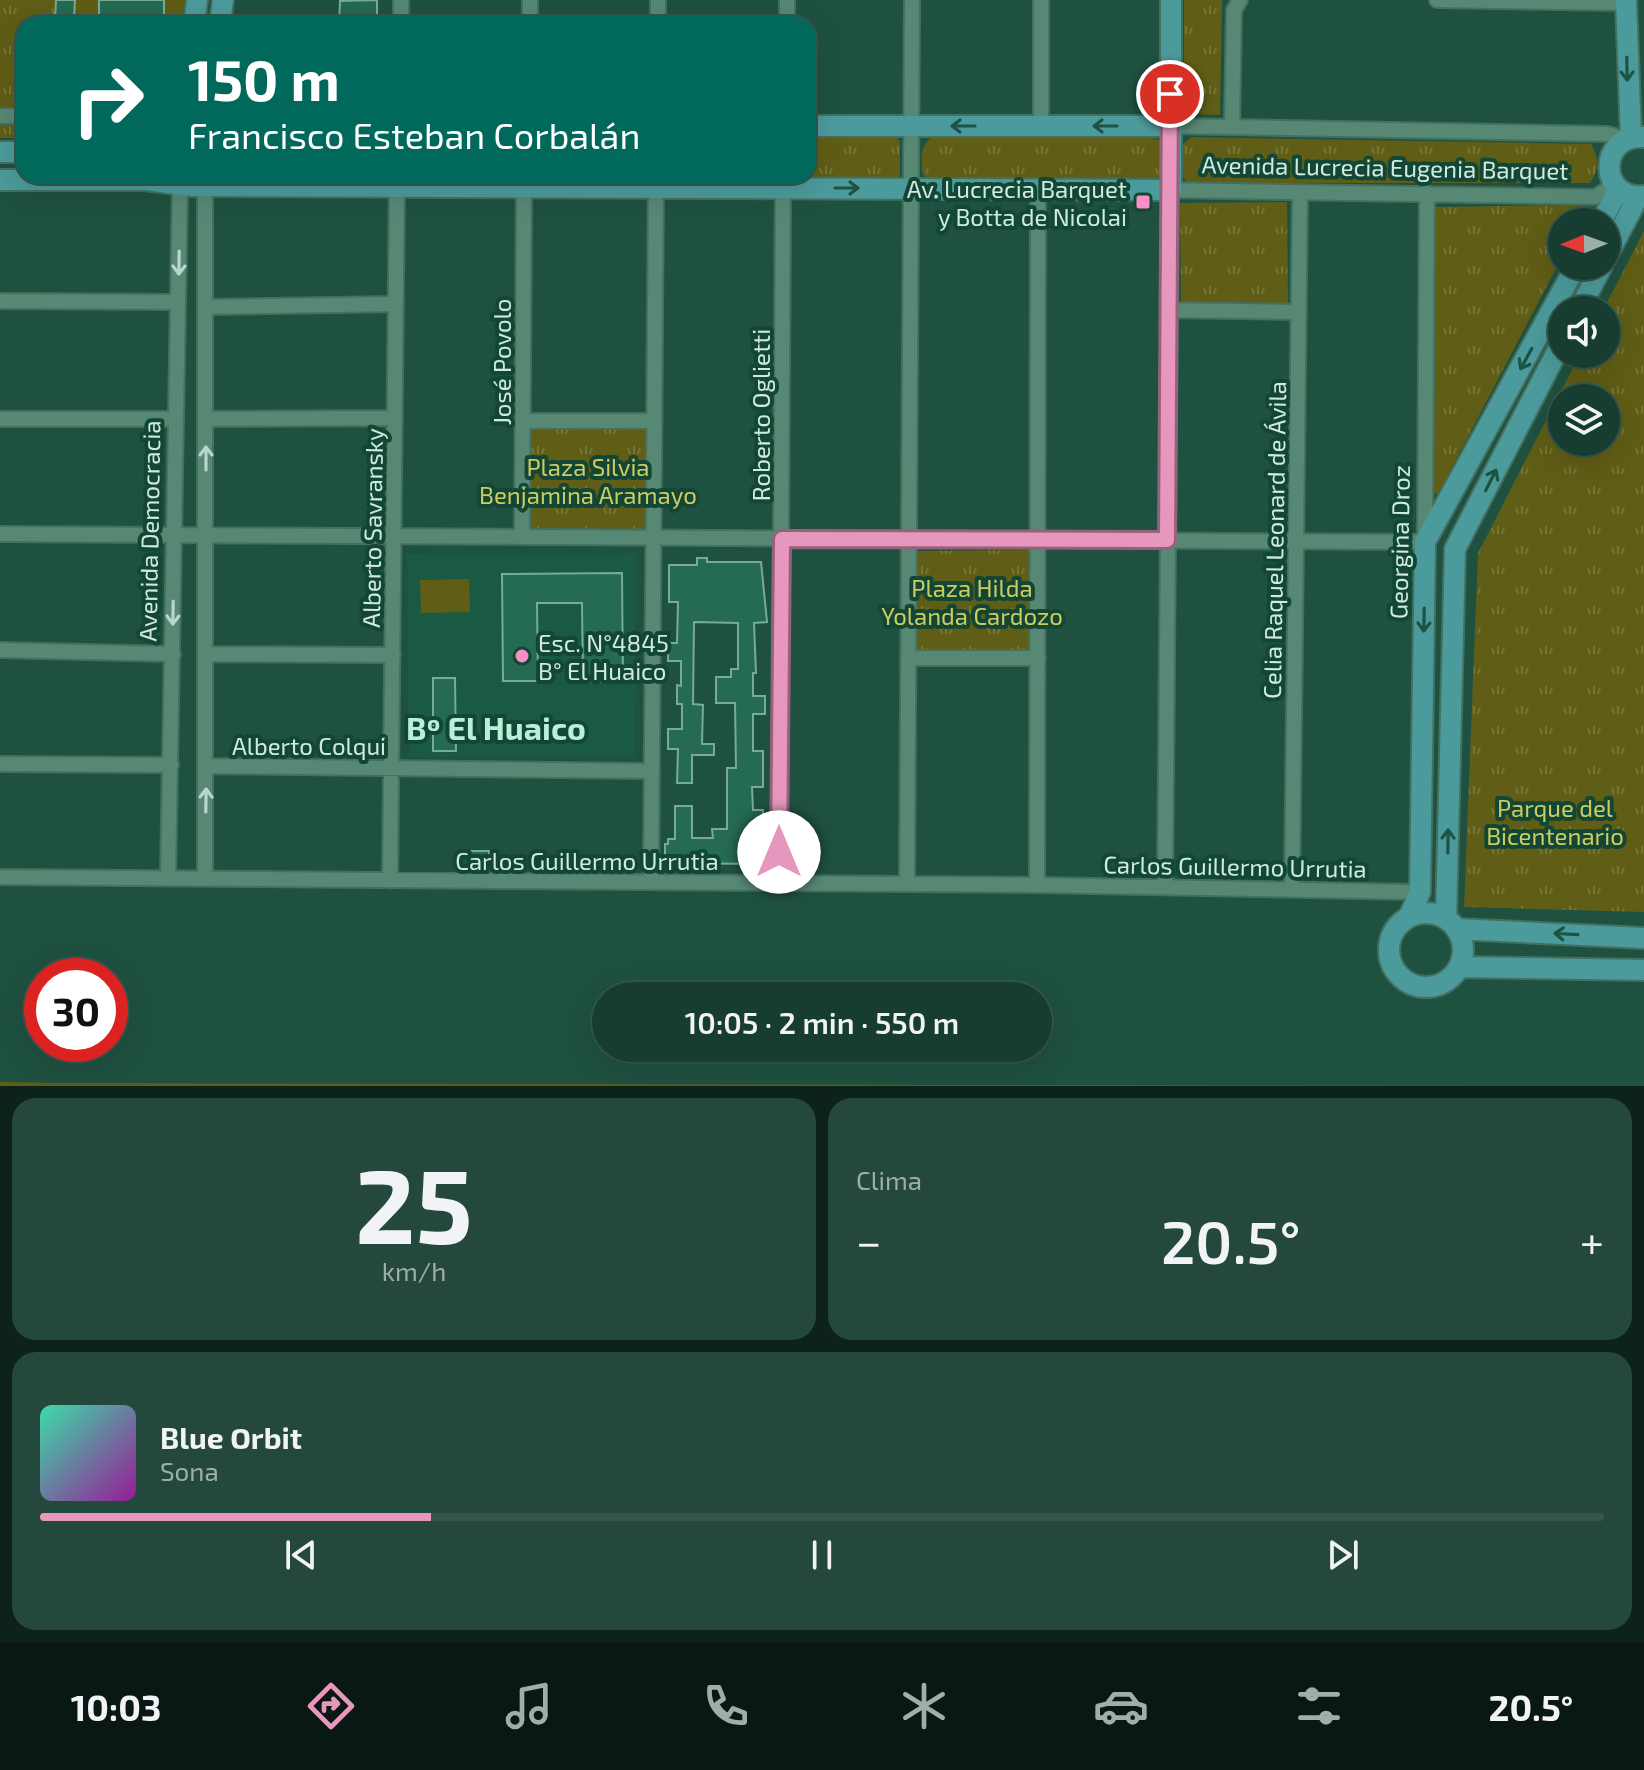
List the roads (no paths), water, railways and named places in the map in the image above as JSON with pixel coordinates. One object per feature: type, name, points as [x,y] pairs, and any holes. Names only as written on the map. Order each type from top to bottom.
[{"type":"street","points":[[907,884],[912,0]]},
{"type":"street","points":[[1041,0],[1041,126]]},
{"type":"street","points":[[1165,887],[1171,0]]},
{"type":"street","points":[[1232,126],[1234,10],[1240,0]]},
{"type":"street","points":[[1437,0],[1626,1],[1633,138],[1615,148],[1609,160],[1609,173],[1629,192]]},
{"type":"street","name":"Avenida Lucrecia Eugenia Barquet","points":[[816,126],[1232,126],[1607,134],[1633,138]]},
{"type":"street","name":"Avenida Democracia","points":[[168,877],[178,302],[176,184]]},
{"type":"street","points":[[205,878],[206,307],[211,184]]},
{"type":"street","name":"Alberto Savransky","points":[[390,881],[397,184]]},
{"type":"street","name":"Avenida Lucrecia Eugenia Barquet","points":[[448,184],[524,187],[603,184]]},
{"type":"street","points":[[651,882],[656,184]]},
{"type":"street","name":"Avenida Lucrecia Eugenia Barquet","points":[[698,184],[783,188],[911,187],[1595,197],[1629,192]]},
{"type":"street","name":"José Povolo","points":[[522,537],[524,187]]},
{"type":"street","name":"Roberto Oglietti","points":[[779,883],[783,188]]},
{"type":"street","points":[[1037,885],[1038,189]]},
{"type":"street","name":"Celia Raquel Leonard de Ávila","points":[[1292,888],[1300,192]]},
{"type":"street","points":[[1614,208],[1629,192]]},
{"type":"street","points":[[1620,218],[1629,192]]},
{"type":"street","name":"Georgina Droz","points":[[1409,917],[1417,892],[1425,542],[1427,193]]},
{"type":"street","points":[[0,534],[1425,542],[1568,280]]},
{"type":"street","points":[[0,301],[178,302]]},
{"type":"street","points":[[206,307],[396,304]]},
{"type":"street","points":[[1170,310],[1298,312]]},
{"type":"street","points":[[1549,368],[1455,549],[1451,924],[1462,941],[1460,967],[1452,977],[1429,988],[1416,987],[1405,981],[1390,961],[1392,935],[1399,925],[1409,917],[1428,913],[1451,924],[1644,938]]},
{"type":"street","points":[[206,419],[395,418]]},
{"type":"street","points":[[0,419],[176,419]]},
{"type":"street","points":[[523,421],[654,421]]},
{"type":"street","points":[[0,650],[173,654]]},
{"type":"street","points":[[206,654],[393,655]]},
{"type":"street","points":[[910,658],[1038,658]]},
{"type":"street","points":[[0,764],[171,765]]},
{"type":"street","name":"Alberto Colqui","points":[[206,766],[652,771]]},
{"type":"street","name":"Carlos Guillermo Urrutia","points":[[0,877],[1037,885],[1417,892]]},
{"type":"street","points":[[1460,967],[1644,970]]},
{"type":"place","name":"Av. Lucrecia Barquet y Botta de Nicolai","points":[[1143,202]]},
{"type":"place","name":"Esc. N°4845 B° El Huaico","points":[[522,656]]},
{"type":"district","name":"Bº El Huaico","points":[[496,727]]},
{"type":"park label","name":"Plaza Silvia Benjamina Aramayo","points":[[588,480]]},
{"type":"park label","name":"Plaza Hilda Yolanda Cardozo","points":[[972,601]]},
{"type":"park label","name":"Parque del Bicentenario","points":[[1555,821]]}]
